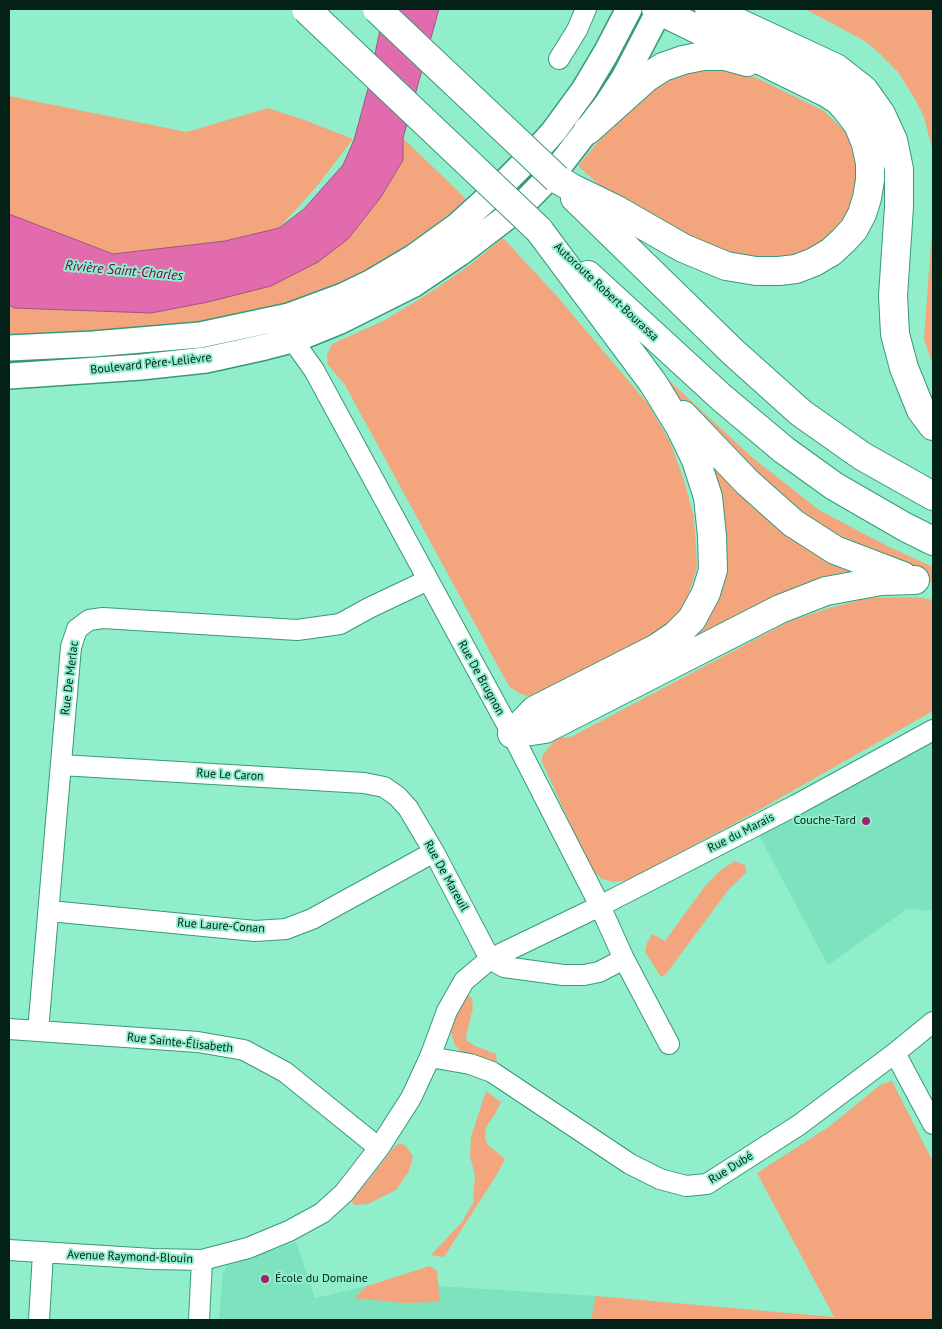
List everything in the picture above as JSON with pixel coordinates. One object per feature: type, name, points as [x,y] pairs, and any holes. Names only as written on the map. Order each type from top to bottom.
[{"type":"highway","name":"Autoroute Robert-Bourassa","points":[[306,9],[539,230],[722,398],[784,450],[834,486],[933,541]]},
{"type":"highway","points":[[377,9],[566,187],[733,352],[801,413],[862,456],[933,496]]},
{"type":"highway","points":[[566,187],[615,209],[683,248],[726,266],[756,271],[796,269],[814,262],[831,252],[854,229],[867,198],[870,162],[866,144],[858,124],[847,110],[838,100],[827,93],[659,9]]},
{"type":"highway","points":[[709,9],[836,68],[864,90],[881,114],[893,140],[899,169],[899,207],[893,296],[895,334],[904,368],[921,410],[933,426]]},
{"type":"highway","points":[[588,130],[646,78],[663,67],[683,60],[703,56],[725,56],[789,73]]},
{"type":"highway","points":[[512,734],[534,710],[657,648],[676,635],[692,619],[706,593],[713,570],[708,497],[696,460],[680,427],[653,383],[539,230]]},
{"type":"highway","points":[[653,383],[747,482],[793,523],[835,550],[871,565],[924,581]]},
{"type":"highway","points":[[512,734],[545,729],[789,605],[826,591],[881,581],[924,581]]},
{"type":"main road","name":"Boulevard Père-Lelièvre","points":[[9,348],[102,344],[200,335],[289,316],[343,296],[372,282],[414,258],[456,226],[502,185],[538,149],[568,112],[596,71],[629,9]]},
{"type":"main road","name":"Boulevard Père-Lelièvre","points":[[9,376],[141,367],[206,360],[296,339],[338,322],[427,276],[520,207],[557,169],[588,130],[624,78],[659,9]]},
{"type":"street","points":[[559,59],[578,30],[586,9]]},
{"type":"street","name":"Rue De Brugnon","points":[[289,316],[299,349],[314,370],[512,734],[600,906],[624,959],[669,1044]]},
{"type":"street","name":"Rue De Merlac","points":[[38,1030],[50,911],[71,647],[77,629],[89,620],[103,618],[297,630],[340,624],[428,580]]},
{"type":"street","name":"Rue du Marais","points":[[600,906],[796,805],[933,730]]},
{"type":"street","name":"Rue Le Caron","points":[[61,765],[364,783],[384,787],[397,796]]},
{"type":"street","name":"Rue De Mareuil","points":[[397,796],[408,808],[434,852],[490,959]]},
{"type":"street","name":"Rue Laure-Conan","points":[[50,911],[255,930],[286,928],[312,919],[434,852]]},
{"type":"street","name":"Avenue Raymond-Blouin","points":[[9,1250],[202,1260],[248,1248],[289,1231],[322,1213],[344,1193],[379,1148],[411,1098],[430,1057],[446,1011],[464,981],[490,959],[600,906]]},
{"type":"street","points":[[490,959],[504,967],[563,975],[584,975],[599,972],[624,959]]},
{"type":"street","name":"Rue Dubé","points":[[430,1057],[470,1064],[492,1072],[630,1164],[660,1179],[686,1186],[707,1184],[799,1125],[933,1022]]},
{"type":"street","name":"Rue Sainte-Élisabeth","points":[[9,1029],[198,1042],[244,1050],[285,1072],[379,1148]]},
{"type":"street","points":[[895,1053],[933,1124]]},
{"type":"street","points":[[39,1320],[44,1253]]},
{"type":"street","points":[[199,1320],[202,1260]]},
{"type":"shaded area","points":[[805,9],[933,9],[933,152],[924,117],[898,72],[863,40]]},
{"type":"shaded area","points":[[711,69],[735,70],[759,79],[824,111],[844,130],[854,151],[860,174],[849,216],[831,238],[786,261],[761,260],[716,249],[598,184],[578,166],[614,122],[639,98],[668,81],[689,73]]},
{"type":"shaded area","points":[[9,96],[187,132],[268,108],[353,139],[317,186],[279,228],[225,241],[113,254],[9,214]]},
{"type":"shaded area","points":[[403,138],[467,200],[416,240],[362,273],[284,306],[210,324],[9,341],[9,305],[14,308],[151,313],[348,239],[381,197],[403,160]]},
{"type":"shaded area","points":[[933,216],[933,366],[924,339]]},
{"type":"shaded area","points":[[503,238],[556,295],[648,404],[670,442],[684,480],[694,517],[697,567],[685,607],[667,630],[539,695],[527,696],[510,687],[505,679],[345,385],[328,365],[327,355],[332,344],[383,321],[428,294],[470,265]]},
{"type":"shaded area","points":[[663,375],[754,459],[819,510],[887,546],[933,567],[933,583],[906,577],[796,520],[658,380]]},
{"type":"shaded area","points":[[700,447],[866,568],[547,716],[706,610]]},
{"type":"shaded area","points":[[916,597],[933,600],[933,711],[750,815],[628,880],[614,882],[602,879],[591,869],[542,762],[542,756],[557,737],[569,738],[788,622],[867,598]]},
{"type":"shaded area","points":[[933,730],[933,911],[907,909],[828,965],[754,826]]},
{"type":"shaded area","points":[[735,861],[745,865],[746,873],[729,889],[666,974],[661,977],[645,952],[652,934],[665,941],[705,886],[722,869]]},
{"type":"shaded area","points":[[463,992],[472,998],[473,1008],[466,1040],[475,1046],[496,1054],[497,1063],[493,1066],[470,1060],[455,1045],[449,1027]]},
{"type":"shaded area","points":[[892,1081],[933,1162],[933,1320],[591,1320],[596,1296],[834,1317],[757,1173],[830,1126],[880,1085]]},
{"type":"shaded area","points":[[486,1091],[501,1102],[486,1127],[485,1138],[488,1145],[505,1159],[444,1257],[431,1255],[462,1222],[473,1203],[475,1176],[470,1156],[471,1137]]},
{"type":"shaded area","points":[[400,1143],[406,1146],[413,1157],[409,1171],[396,1190],[368,1204],[354,1205],[351,1198],[368,1181],[394,1147]]},
{"type":"shaded area","name":"École du Domaine","points":[[296,1242],[315,1298],[367,1286],[437,1286],[596,1296],[591,1320],[219,1320],[223,1273],[227,1266]]},
{"type":"shaded area","points":[[430,1266],[437,1271],[440,1302],[403,1303],[354,1298],[367,1286]]},
{"type":"water","name":"Rivière Saint-Charles","points":[[384,9],[439,9],[403,138],[403,160],[381,197],[348,239],[318,262],[271,286],[208,302],[151,313],[14,308],[9,305],[9,214],[113,254],[225,241],[279,228],[304,209],[343,165],[354,140],[369,85]]},
{"type":"place","name":"Couche-Tard","points":[[866,821]]},
{"type":"place","name":"École du Domaine","points":[[265,1279]]}]
